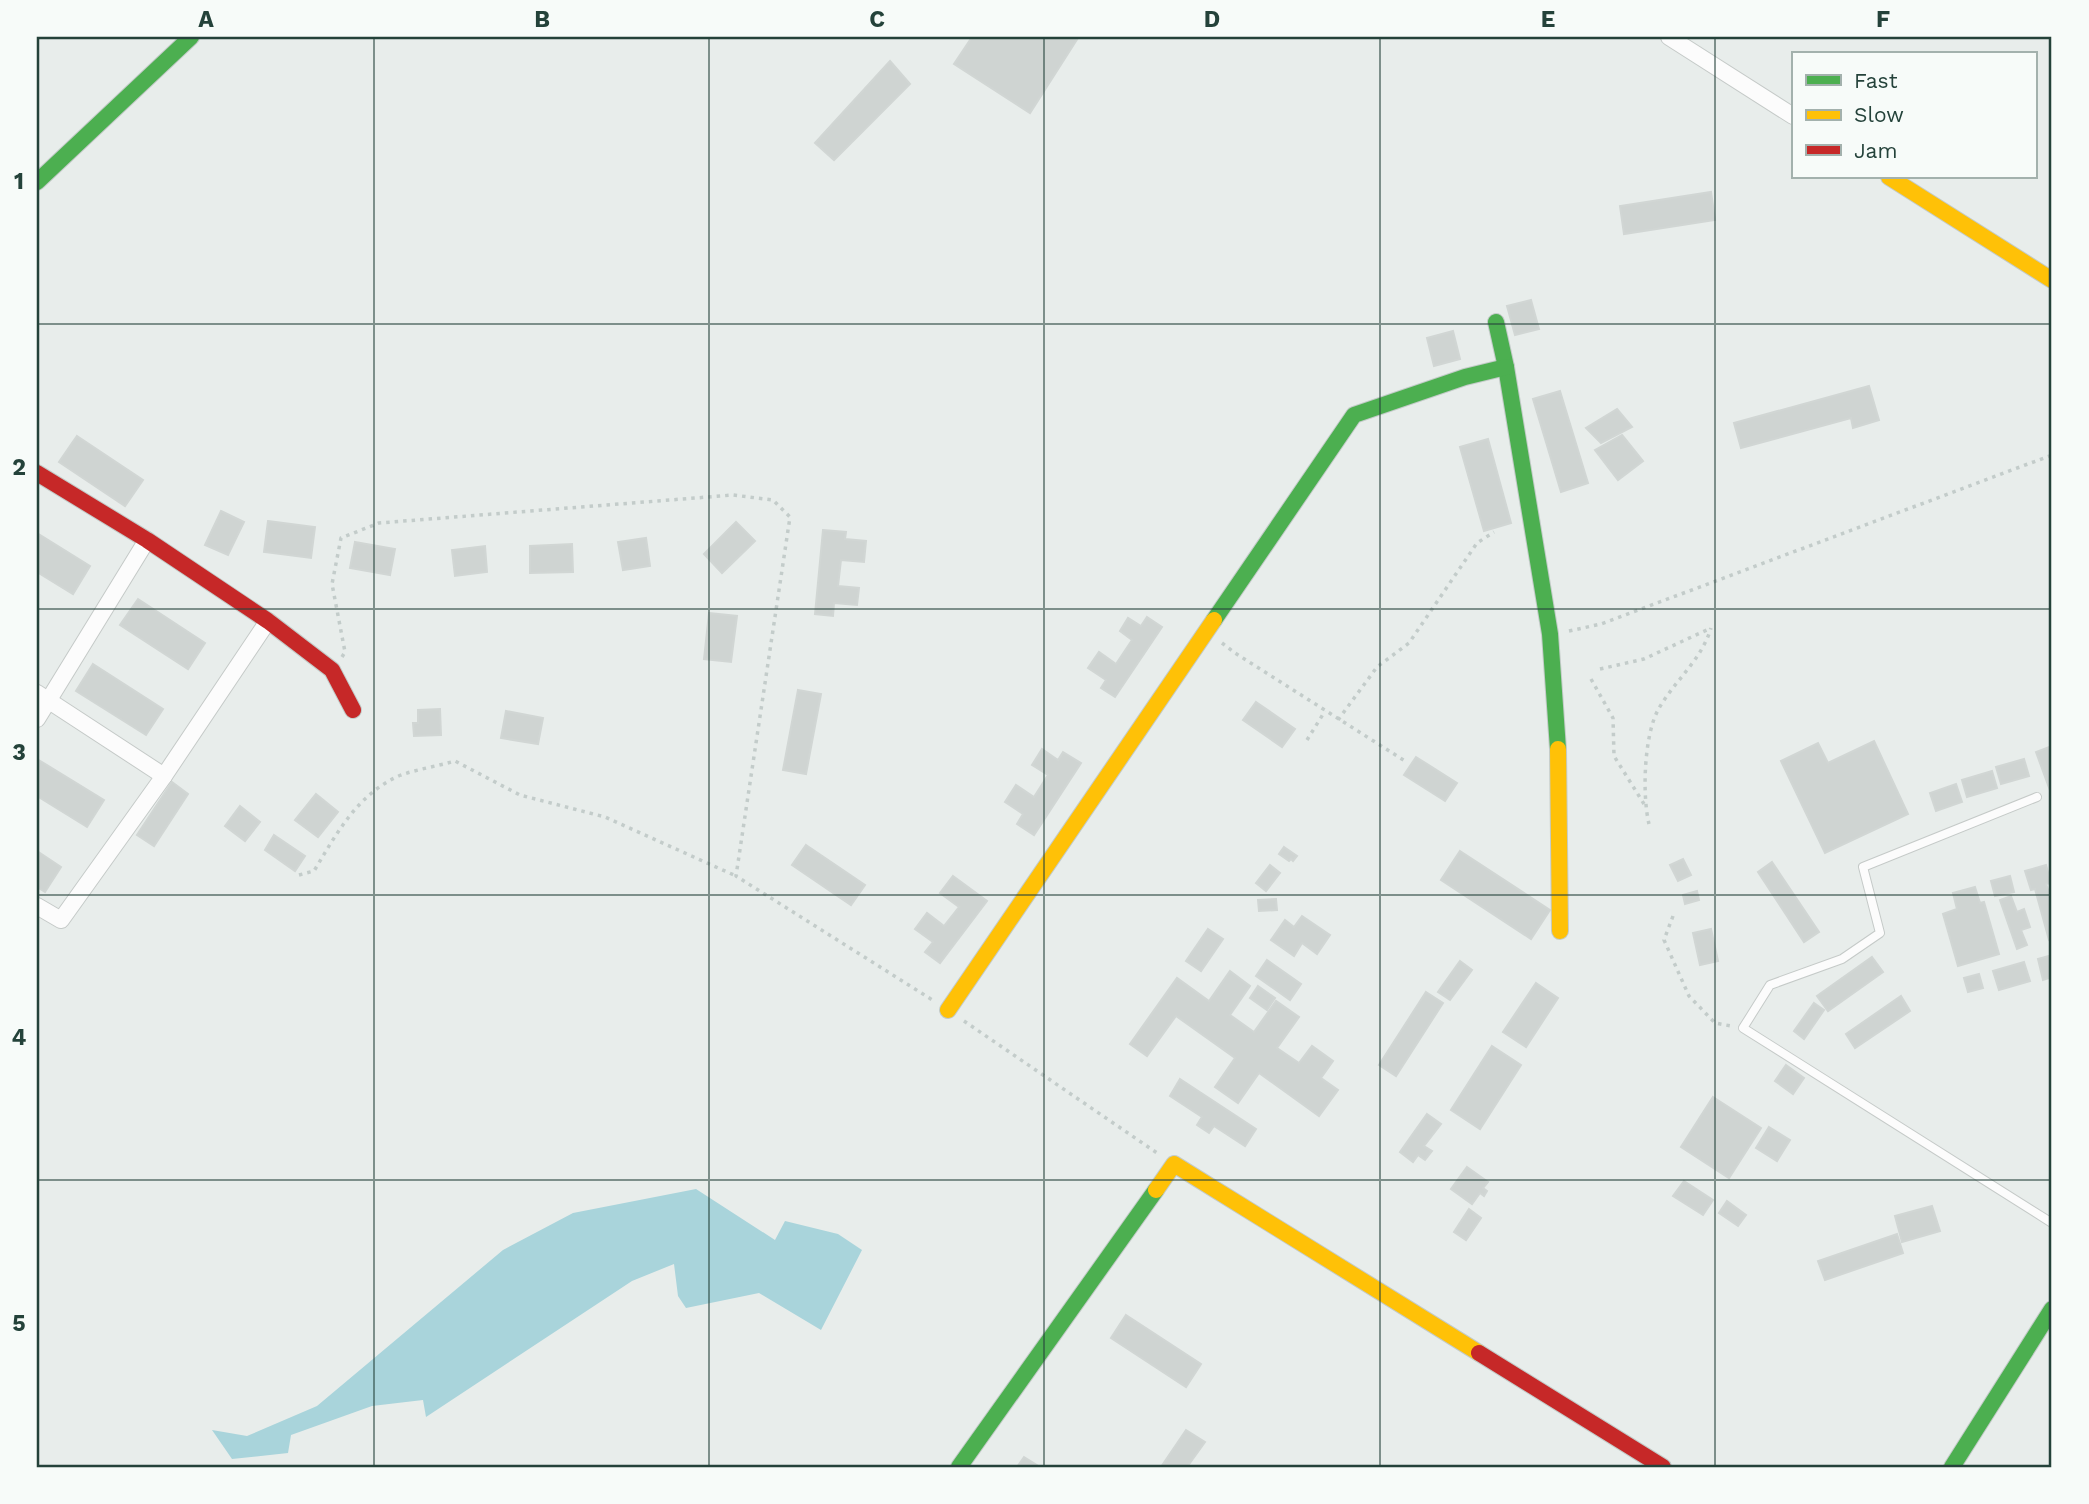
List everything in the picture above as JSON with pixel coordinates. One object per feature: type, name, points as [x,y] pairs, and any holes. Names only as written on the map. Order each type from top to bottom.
[{"type":"street","points":[[37,182],[191,37]]},
{"type":"street","points":[[1669,37],[1792,115]]},
{"type":"street","points":[[1891,178],[2052,280]]},
{"type":"street","points":[[1496,321],[1506,366],[1550,634],[1558,756],[1560,931]]},
{"type":"street","points":[[948,1010],[1354,415],[1465,377],[1506,366]]},
{"type":"street","points":[[37,473],[147,540],[268,621],[332,670],[353,710]]},
{"type":"street","points":[[37,719],[43,697],[147,540]]},
{"type":"street","points":[[37,906],[61,920],[164,776],[268,621]]},
{"type":"street","points":[[43,697],[164,776]]},
{"type":"street","points":[[959,1467],[1174,1164],[1663,1467]]},
{"type":"street","points":[[1952,1467],[2052,1309]]},
{"type":"lane","points":[[2037,797],[1863,867],[1880,933],[1842,959],[1770,985],[1743,1028],[2052,1223]]},
{"type":"path","points":[[1550,634],[1601,624],[2052,455]]},
{"type":"path","points":[[332,670],[345,652],[332,584],[341,538],[379,523],[733,495],[773,500],[790,517],[736,876]]},
{"type":"path","points":[[1338,720],[1377,667],[1409,643],[1477,543],[1494,532]]},
{"type":"path","points":[[1600,670],[1644,659],[1711,628],[1706,646],[1657,711],[1649,740],[1645,806],[1649,824]]},
{"type":"path","points":[[1207,630],[1235,653],[1405,761]]},
{"type":"path","points":[[1591,679],[1613,718],[1615,756],[1645,806]]},
{"type":"path","points":[[1307,740],[1325,710]]},
{"type":"path","points":[[299,875],[314,871],[344,820],[376,788],[402,775],[455,761],[520,795],[605,817],[736,876],[948,1010],[1174,1164]]},
{"type":"path","points":[[1673,916],[1664,940],[1689,996],[1715,1023],[1743,1028]]},
{"type":"water","points":[[696,1189],[775,1240],[785,1221],[838,1234],[862,1250],[821,1330],[759,1293],[686,1308],[678,1296],[674,1264],[632,1281],[426,1417],[423,1400],[372,1406],[291,1435],[288,1453],[232,1459],[212,1430],[247,1436],[317,1406],[503,1250],[573,1213]]},
{"type":"building","points":[[972,37],[1078,38],[1030,113],[954,64]]},
{"type":"building","points":[[890,61],[910,84],[834,160],[815,143]]},
{"type":"building","points":[[1711,192],[1715,220],[1624,234],[1620,206]]},
{"type":"building","points":[[1531,300],[1539,329],[1515,335],[1507,306]]},
{"type":"building","points":[[1453,331],[1460,359],[1434,366],[1427,338]]},
{"type":"building","points":[[1869,386],[1879,420],[1853,428],[1851,418],[1741,448],[1734,423]]},
{"type":"building","points":[[1560,391],[1588,483],[1561,492],[1533,399]]},
{"type":"building","points":[[1617,409],[1632,427],[1601,443],[1586,428]]},
{"type":"building","points":[[1622,435],[1643,461],[1618,480],[1595,450]]},
{"type":"building","points":[[77,436],[143,480],[125,506],[59,462]]},
{"type":"building","points":[[1488,439],[1511,523],[1484,531],[1460,447]]},
{"type":"building","points":[[221,511],[244,522],[228,555],[205,545]]},
{"type":"building","points":[[268,521],[315,527],[311,558],[264,552]]},
{"type":"building","points":[[736,522],[755,541],[722,573],[704,554]]},
{"type":"building","points":[[823,530],[846,532],[845,539],[866,541],[864,562],[841,560],[838,586],[859,588],[857,605],[834,603],[833,616],[815,614]]},
{"type":"building","points":[[37,533],[90,566],[73,594],[37,572]]},
{"type":"building","points":[[646,538],[650,566],[623,570],[618,542]]},
{"type":"building","points":[[355,542],[395,549],[390,575],[350,568]]},
{"type":"building","points":[[572,544],[573,572],[530,573],[530,546]]},
{"type":"building","points":[[485,546],[487,572],[455,576],[452,550]]},
{"type":"building","points":[[138,599],[205,643],[188,669],[120,625]]},
{"type":"building","points":[[709,613],[737,616],[731,662],[704,659]]},
{"type":"building","points":[[1147,617],[1162,627],[1115,697],[1101,688],[1106,680],[1088,668],[1099,652],[1116,664],[1132,640],[1120,631],[1128,618],[1141,626]]},
{"type":"building","points":[[93,664],[163,709],[146,735],[76,691]]},
{"type":"building","points":[[798,690],[821,694],[806,774],[783,770]]},
{"type":"building","points":[[1256,702],[1295,729],[1282,747],[1243,720]]},
{"type":"building","points":[[440,709],[441,735],[414,736],[413,723],[418,723],[418,710]]},
{"type":"building","points":[[506,711],[543,718],[538,744],[501,738]]},
{"type":"building","points":[[1874,741],[1908,814],[1825,853],[1781,761],[1818,743],[1828,763]]},
{"type":"building","points":[[2052,746],[2052,796],[2036,752]]},
{"type":"building","points":[[1042,749],[1058,760],[1063,752],[1081,763],[1034,835],[1017,824],[1023,814],[1005,802],[1016,785],[1034,797],[1048,775],[1032,765]]},
{"type":"building","points":[[1416,757],[1457,783],[1445,801],[1404,775]]},
{"type":"building","points":[[37,759],[104,800],[87,827],[37,796]]},
{"type":"building","points":[[2024,759],[2029,776],[2001,784],[1996,767]]},
{"type":"building","points":[[1992,771],[1997,788],[1967,797],[1962,780]]},
{"type":"building","points":[[172,782],[188,794],[154,846],[137,835]]},
{"type":"building","points":[[1956,784],[1962,802],[1936,811],[1930,793]]},
{"type":"building","points":[[316,794],[338,812],[318,837],[295,820]]},
{"type":"building","points":[[240,806],[260,822],[245,841],[225,826]]},
{"type":"building","points":[[274,835],[305,856],[295,871],[265,850]]},
{"type":"building","points":[[806,845],[865,885],[851,905],[792,865]]},
{"type":"building","points":[[1284,847],[1297,856],[1293,861],[1279,854]]},
{"type":"building","points":[[37,851],[61,867],[45,892],[37,887]]},
{"type":"building","points":[[1460,851],[1550,910],[1531,939],[1441,880]]},
{"type":"building","points":[[1683,859],[1691,875],[1678,881],[1670,865]]},
{"type":"building","points":[[1772,862],[1819,932],[1804,942],[1758,872]]},
{"type":"building","points":[[1270,865],[1280,873],[1266,891],[1256,883]]},
{"type":"building","points":[[2046,865],[2051,883],[2046,884],[2052,901],[2052,939],[2049,940],[2035,889],[2031,890],[2025,871]]},
{"type":"building","points":[[953,876],[987,901],[940,963],[925,952],[933,942],[915,929],[927,913],[944,926],[959,907],[940,893]]},
{"type":"building","points":[[2010,876],[2014,892],[1995,896],[1991,881]]},
{"type":"building","points":[[1975,887],[1980,903],[1984,902],[1999,954],[1958,966],[1943,914],[1957,909],[1953,893]]},
{"type":"building","points":[[1697,891],[1699,900],[1685,904],[1683,895]]},
{"type":"building","points":[[2011,896],[2017,912],[2024,909],[2030,927],[2021,930],[2027,945],[2017,949],[2000,900]]},
{"type":"building","points":[[1276,899],[1277,910],[1259,911],[1258,900]]},
{"type":"building","points":[[1302,916],[1330,935],[1317,954],[1302,943],[1294,956],[1271,940],[1285,920],[1294,927]]},
{"type":"building","points":[[1208,929],[1223,939],[1201,971],[1186,961]]},
{"type":"building","points":[[1711,929],[1718,961],[1700,965],[1693,933]]},
{"type":"building","points":[[2052,955],[2052,977],[2043,980],[2038,959]]},
{"type":"building","points":[[1872,957],[1883,972],[1828,1011],[1817,996]]},
{"type":"building","points":[[1267,960],[1301,984],[1290,1000],[1256,976]]},
{"type":"building","points":[[1460,961],[1472,970],[1450,1000],[1438,992]]},
{"type":"building","points":[[2024,962],[2030,981],[1999,990],[1993,971]]},
{"type":"building","points":[[1230,971],[1250,986],[1230,1015],[1254,1032],[1276,1001],[1299,1017],[1277,1048],[1299,1063],[1312,1046],[1333,1061],[1321,1078],[1338,1090],[1319,1116],[1259,1073],[1238,1103],[1215,1087],[1235,1058],[1176,1016],[1147,1056],[1130,1044],[1177,978],[1209,1001]]},
{"type":"building","points":[[1979,974],[1983,988],[1968,992],[1964,978]]},
{"type":"building","points":[[1536,983],[1558,998],[1526,1047],[1503,1032]]},
{"type":"building","points":[[1258,986],[1275,998],[1267,1010],[1250,998]]},
{"type":"building","points":[[1426,992],[1443,1003],[1396,1076],[1379,1065]]},
{"type":"building","points":[[1901,996],[1910,1011],[1855,1048],[1846,1034]]},
{"type":"building","points":[[1814,1003],[1824,1010],[1804,1039],[1794,1031]]},
{"type":"building","points":[[1492,1046],[1521,1065],[1480,1129],[1451,1110]]},
{"type":"building","points":[[1786,1065],[1804,1078],[1793,1094],[1775,1081]]},
{"type":"building","points":[[1180,1079],[1256,1129],[1245,1146],[1214,1126],[1209,1133],[1197,1125],[1202,1117],[1170,1096]]},
{"type":"building","points":[[1713,1097],[1761,1128],[1729,1178],[1681,1147]]},
{"type":"building","points":[[1427,1114],[1441,1124],[1424,1146],[1432,1151],[1425,1160],[1418,1155],[1413,1162],[1400,1152]]},
{"type":"building","points":[[1769,1127],[1790,1140],[1777,1161],[1756,1148]]},
{"type":"building","points":[[1467,1167],[1488,1182],[1483,1188],[1487,1191],[1484,1196],[1480,1193],[1472,1204],[1451,1189]]},
{"type":"building","points":[[1684,1181],[1713,1200],[1703,1215],[1673,1196]]},
{"type":"building","points":[[1727,1201],[1746,1215],[1738,1226],[1719,1213]]},
{"type":"building","points":[[1932,1206],[1940,1231],[1902,1242],[1895,1216]]},
{"type":"building","points":[[1469,1209],[1481,1218],[1466,1240],[1454,1232]]},
{"type":"building","points":[[1897,1234],[1903,1253],[1825,1280],[1818,1261]]},
{"type":"building","points":[[1126,1315],[1201,1364],[1186,1387],[1111,1338]]},
{"type":"building","points":[[1186,1430],[1205,1442],[1187,1467],[1161,1467]]},
{"type":"building","points":[[1024,1457],[1040,1467],[1017,1467]]},
{"type":"traffic: fast","points":[[37,182],[191,37]]},
{"type":"traffic: fast","points":[[1496,322],[1506,367],[1550,634],[1558,749]]},
{"type":"traffic: fast","points":[[1214,620],[1354,415],[1465,377],[1506,367]]},
{"type":"traffic: fast","points":[[959,1467],[1156,1190]]},
{"type":"traffic: fast","points":[[1952,1467],[2052,1309]]},
{"type":"traffic: slow","points":[[1891,178],[2052,280]]},
{"type":"traffic: slow","points":[[948,1010],[1214,620]]},
{"type":"traffic: slow","points":[[1558,749],[1560,931]]},
{"type":"traffic: slow","points":[[1156,1190],[1174,1164],[1479,1353]]},
{"type":"traffic: jam","points":[[37,473],[147,540],[268,621],[332,670],[353,710]]},
{"type":"traffic: jam","points":[[1479,1353],[1663,1467]]}]
